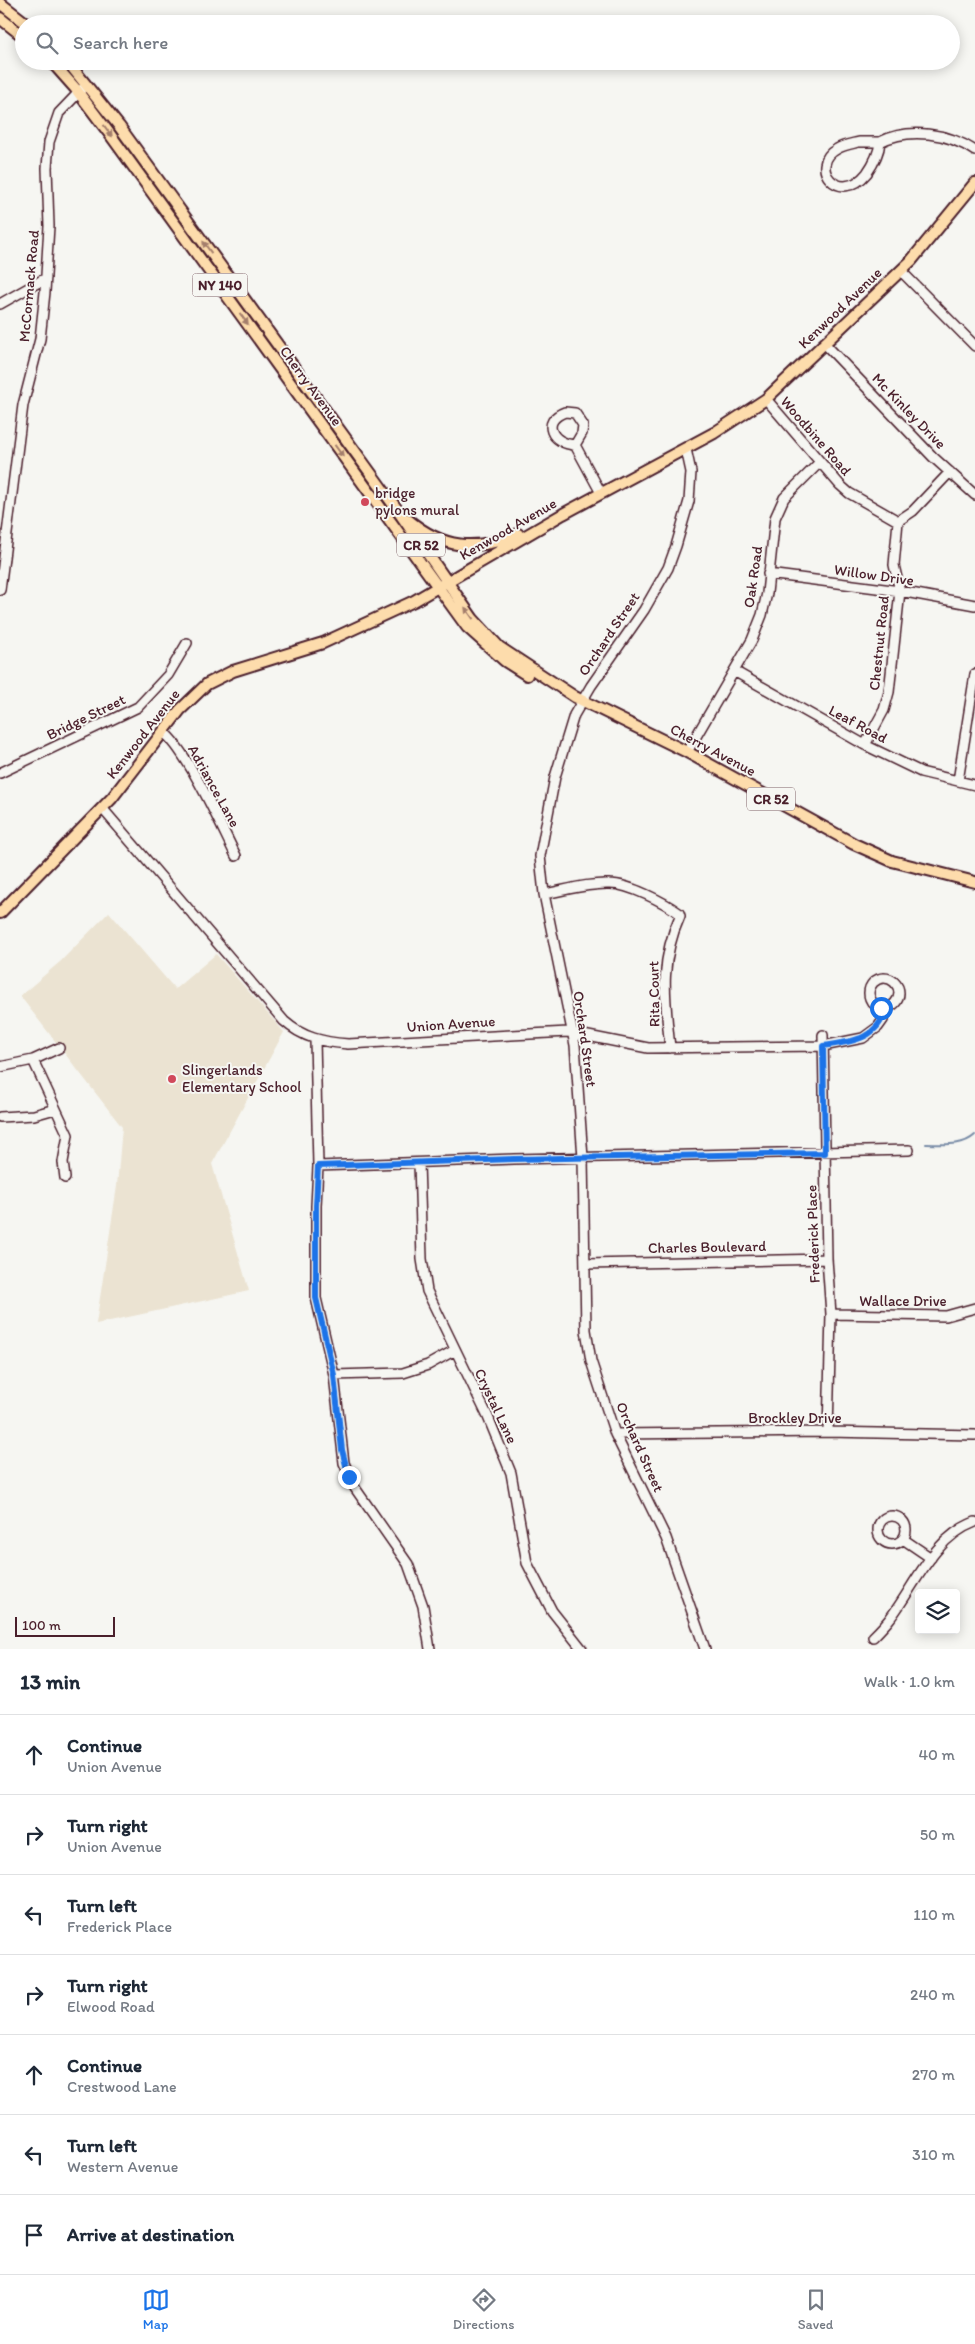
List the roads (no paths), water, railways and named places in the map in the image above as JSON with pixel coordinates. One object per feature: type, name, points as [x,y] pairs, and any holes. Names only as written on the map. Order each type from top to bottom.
[{"type":"main road","points":[[0,3],[15,15]]},
{"type":"main road","points":[[0,18],[15,30]]},
{"type":"main road","name":"Cherry Avenue","points":[[59,70],[78,92],[387,517],[442,584],[499,647],[578,699],[687,752],[871,852],[918,868],[975,882]]},
{"type":"main road","name":"Cherry Avenue","points":[[75,70],[88,84],[396,508],[442,584]]},
{"type":"main road","name":"Kenwood Avenue","points":[[0,913],[123,785],[186,702],[205,686],[220,676],[323,643],[414,600],[563,514],[714,434],[766,399],[825,344],[901,271],[973,189]]},
{"type":"main road","name":"NY 140","points":[[396,508],[427,534],[443,541],[462,545],[498,542],[563,514]]},
{"type":"street","name":"McCormack Road","points":[[0,590],[23,406],[40,339],[49,226],[47,168],[49,142],[59,113],[88,84]]},
{"type":"street","points":[[880,142],[877,158],[854,184],[845,186],[834,184],[828,179],[825,166],[828,156],[836,149],[859,142],[880,142],[892,136],[905,133],[933,135],[963,143],[975,151]]},
{"type":"street","points":[[901,271],[975,346]]},
{"type":"street","points":[[0,304],[46,278]]},
{"type":"street","name":"Mc Kinley Drive","points":[[825,344],[950,472],[975,495]]},
{"type":"street","name":"Woodbine Road","points":[[766,399],[849,493],[898,521]]},
{"type":"street","points":[[575,445],[601,493]]},
{"type":"street","name":"Orchard Street","points":[[686,448],[691,472],[689,501],[668,568],[644,610],[578,699],[554,777],[540,856],[544,894],[573,1034],[584,1158],[586,1330],[591,1361],[615,1434],[666,1538],[705,1649]]},
{"type":"street","name":"Oak Road","points":[[687,752],[752,640],[762,615],[773,531],[778,511],[784,498],[820,462]]},
{"type":"street","points":[[898,521],[913,511],[950,472]]},
{"type":"street","name":"Chestnut Road","points":[[865,745],[884,710],[889,692],[900,591],[894,565],[898,521]]},
{"type":"street","name":"Willow Drive","points":[[768,574],[900,591],[975,604]]},
{"type":"street","name":"Bridge Street","points":[[0,772],[138,707],[168,675],[186,644]]},
{"type":"street","name":"Leaf Road","points":[[734,671],[865,745],[922,772],[975,785]]},
{"type":"street","points":[[958,781],[975,674]]},
{"type":"street","name":"Adriance Lane","points":[[163,732],[172,739],[198,781],[236,856]]},
{"type":"street","name":"Union Avenue","points":[[102,808],[284,1021],[293,1029],[315,1040],[348,1044],[490,1035],[573,1034],[620,1041],[634,1046],[670,1048],[823,1046],[845,1043],[870,1033],[883,1020],[886,1008]]},
{"type":"street","name":"Rita Court","points":[[544,894],[601,884],[613,884],[653,899],[677,911],[680,916],[666,956],[665,984],[670,1048]]},
{"type":"street","name":"Frederick Place","points":[[823,1035],[827,1258],[831,1314],[828,1432]]},
{"type":"street","points":[[315,1040],[318,1166],[316,1298],[334,1375],[346,1470],[355,1488],[408,1564],[423,1606],[430,1649]]},
{"type":"street","points":[[0,1067],[33,1060],[59,1048]]},
{"type":"street","points":[[33,1060],[68,1135],[64,1162],[65,1178]]},
{"type":"street","points":[[0,1117],[34,1115],[55,1109]]},
{"type":"street","points":[[318,1166],[909,1150]]},
{"type":"street","name":"Crystal Lane","points":[[419,1163],[422,1260],[431,1301],[488,1417],[511,1473],[528,1563],[552,1611],[582,1649]]},
{"type":"street","name":"Charles Boulevard","points":[[586,1264],[827,1258]]},
{"type":"street","name":"Wallace Drive","points":[[831,1314],[946,1316],[975,1308]]},
{"type":"street","points":[[334,1375],[403,1373],[428,1365],[455,1350]]},
{"type":"street","name":"Brockley Drive","points":[[615,1434],[828,1432],[975,1434]]},
{"type":"street","points":[[873,1637],[891,1618],[931,1558],[948,1538],[975,1522]]},
{"type":"street","points":[[903,1539],[931,1558]]},
{"type":"waterway","points":[[926,1144],[958,1143],[975,1135]]},
{"type":"place","name":"bridge pylons mural","points":[[365,502]]},
{"type":"place","name":"Slingerlands Elementary School","points":[[172,1079]]}]
